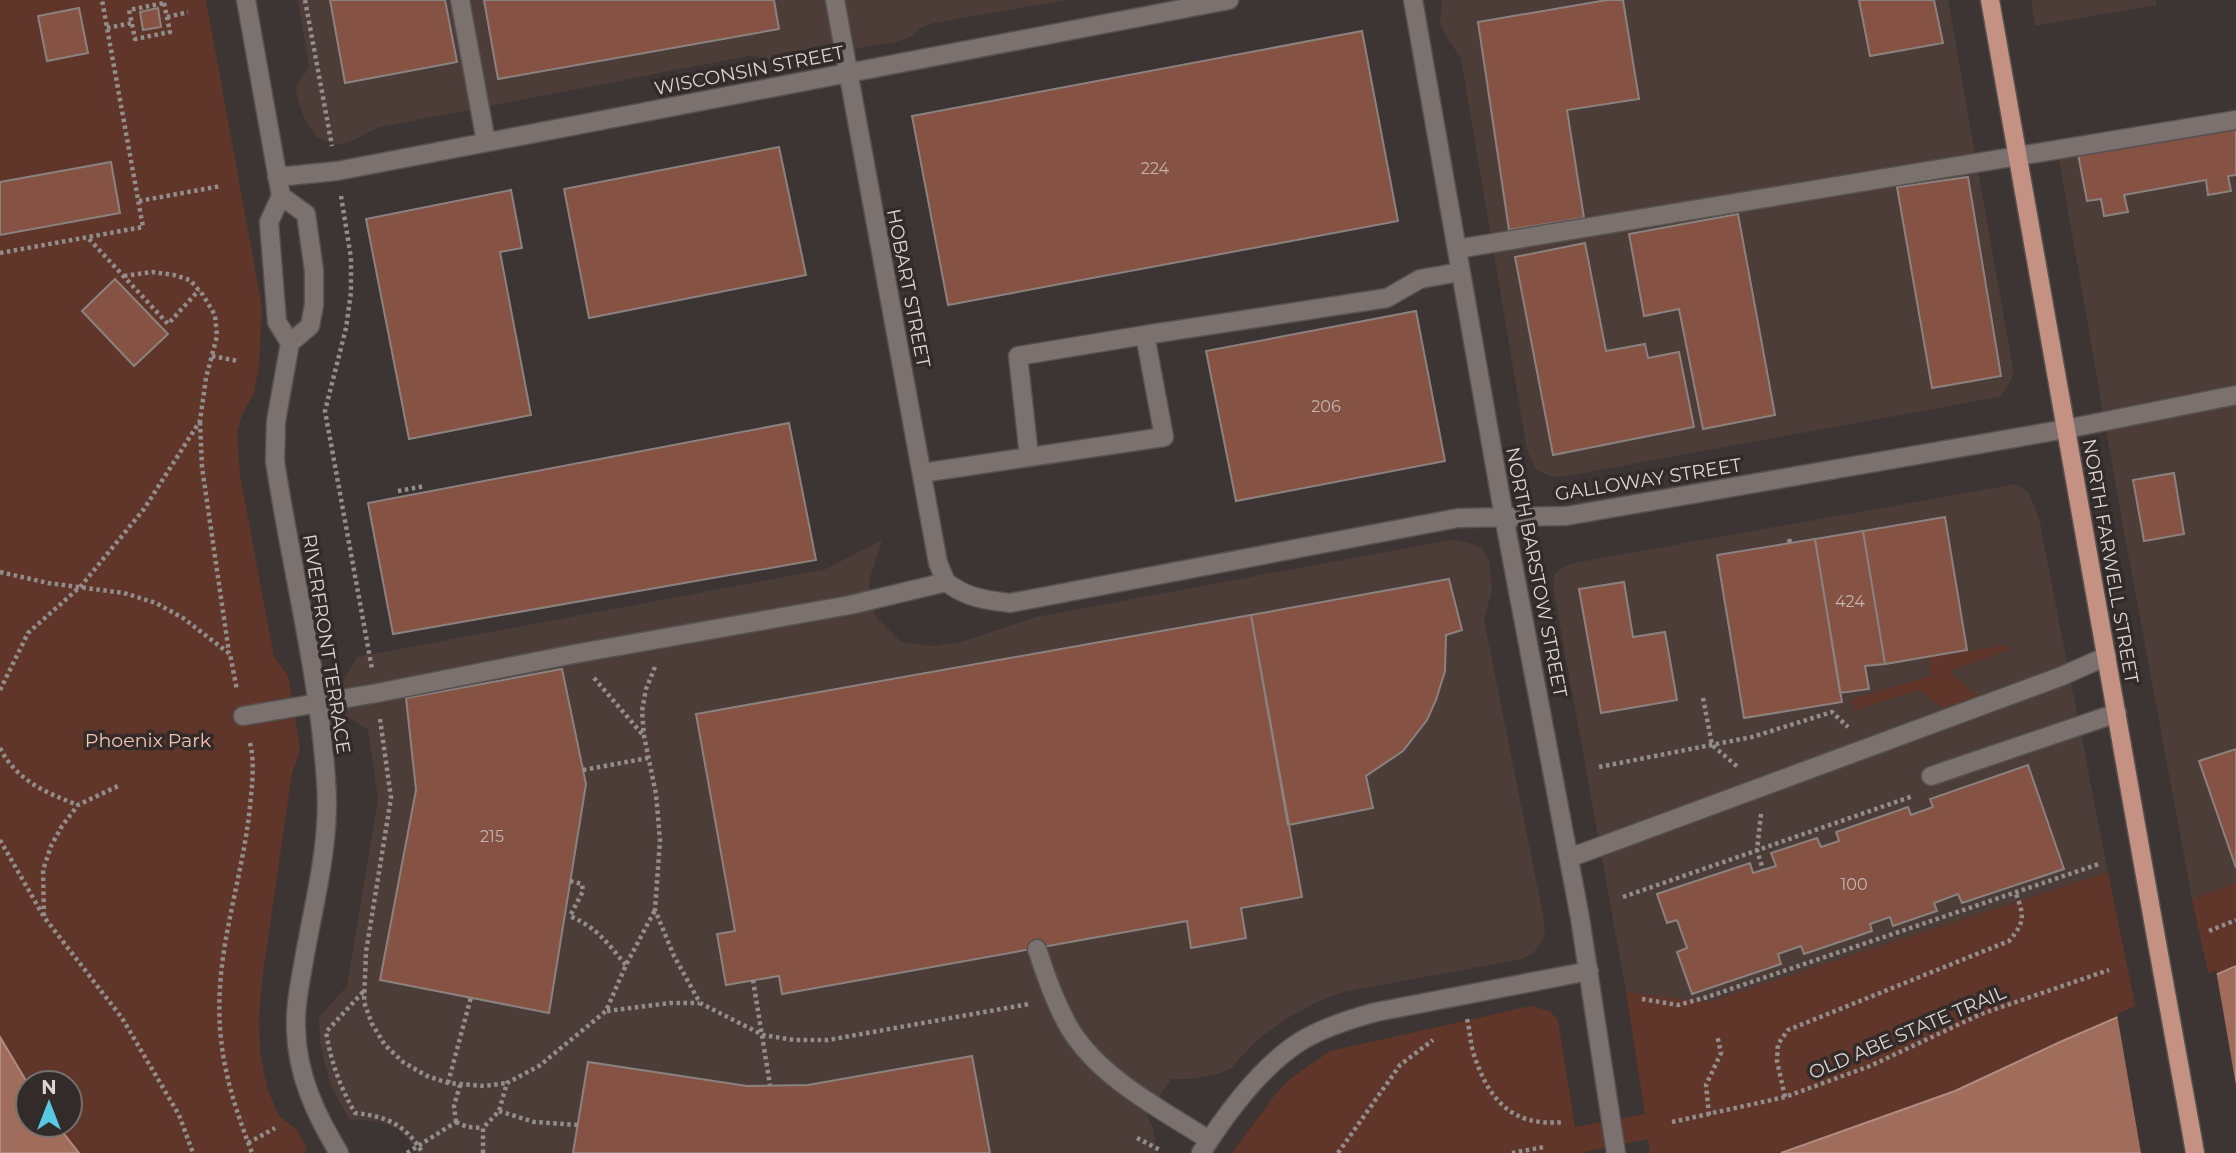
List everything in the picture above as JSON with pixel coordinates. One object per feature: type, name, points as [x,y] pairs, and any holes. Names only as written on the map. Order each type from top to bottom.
[{"type":"main road","name":"NORTH FARWELL STREET","points":[[1990,0],[2195,1153]]},
{"type":"street","points":[[246,0],[281,196],[269,222],[277,322],[290,343],[310,326],[314,305],[314,271],[306,215],[281,196]]},
{"type":"street","points":[[460,0],[486,142]]},
{"type":"street","name":"HOBART STREET","points":[[835,0],[938,563],[946,582]]},
{"type":"street","name":"WISCONSIN STREET","points":[[277,177],[337,171],[1229,0]]},
{"type":"street","name":"NORTH BARSTOW STREET","points":[[1413,0],[1504,517],[1589,971],[1616,1153]]},
{"type":"street","points":[[1457,249],[2236,120]]},
{"type":"street","points":[[1029,456],[1018,356],[1387,298],[1420,279],[1460,272]]},
{"type":"street","points":[[922,473],[1164,436],[1145,335]]},
{"type":"street","name":"RIVERFRONT TERRACE","points":[[290,343],[276,421],[275,461],[319,704],[327,784],[325,839],[298,992],[296,1029],[308,1094],[339,1153]]},
{"type":"street","name":"GALLOWAY STREET","points":[[946,582],[961,593],[979,600],[1010,603],[1450,519],[1566,516],[2066,429],[2236,395]]},
{"type":"street","points":[[243,716],[850,605],[946,582]]},
{"type":"street","points":[[1569,858],[2062,676],[2107,656]]},
{"type":"street","points":[[1931,776],[2117,713]]},
{"type":"street","points":[[1037,948],[1054,1000],[1072,1031],[1100,1065],[1205,1147],[1274,1061],[1301,1041],[1342,1021],[1589,971]]},
{"type":"path","points":[[0,253],[144,226],[102,0]]},
{"type":"path","points":[[304,0],[351,258],[351,292],[346,328],[325,411],[377,693],[391,797],[366,951],[364,1002],[372,1024],[385,1045],[403,1062],[427,1076],[460,1085],[507,1083],[539,1066],[606,1011],[655,910],[660,840],[656,794],[642,712],[646,689],[666,638]]},
{"type":"path","points":[[164,3],[167,17],[170,32],[135,39],[129,10],[164,3]]},
{"type":"path","points":[[167,17],[188,12]]},
{"type":"path","points":[[107,28],[132,23]]},
{"type":"path","points":[[139,201],[220,186]]},
{"type":"path","points":[[89,238],[168,324],[199,290]]},
{"type":"path","points":[[123,276],[152,272],[190,280],[215,315],[217,336],[200,421],[202,467],[230,654],[253,754],[244,849],[220,986],[220,1037],[233,1104],[252,1153]]},
{"type":"path","points":[[212,356],[238,361]]},
{"type":"path","points":[[0,690],[28,633],[80,586],[144,509],[200,421]]},
{"type":"path","points":[[398,491],[425,486]]},
{"type":"path","points":[[0,572],[48,583],[124,593],[156,603],[183,618],[230,654]]},
{"type":"path","points":[[574,654],[644,736]]},
{"type":"path","points":[[1599,767],[1752,737],[1832,712],[1869,747]]},
{"type":"path","points":[[0,748],[18,774],[44,792],[78,805]]},
{"type":"path","points":[[583,771],[648,758]]},
{"type":"path","points":[[44,917],[43,870],[51,846],[62,826],[78,805],[118,786]]},
{"type":"path","points":[[1623,897],[1913,796]]},
{"type":"path","points":[[0,839],[44,917],[122,1018],[178,1115],[193,1153]]},
{"type":"path","points":[[1642,999],[1678,1005],[1704,999],[2099,864]]},
{"type":"path","points":[[570,881],[582,884],[583,891],[570,916],[600,933],[626,965]]},
{"type":"path","points":[[1786,1097],[1777,1061],[1778,1044],[1788,1030],[2009,941],[2021,927],[2021,908],[2015,891]]},
{"type":"path","points":[[655,910],[674,956],[700,1003]]},
{"type":"path","points":[[2209,930],[2236,920]]},
{"type":"path","name":"OLD ABE STATE TRAIL","points":[[1672,1122],[1786,1097],[1870,1066],[1981,1014],[2109,970]]},
{"type":"path","points":[[753,981],[770,1085]]},
{"type":"path","points":[[363,992],[326,1032],[330,1057],[341,1088],[355,1113],[386,1119],[400,1125],[423,1153]]},
{"type":"path","points":[[1461,996],[1472,1049],[1490,1091],[1507,1109],[1522,1119],[1542,1124],[1563,1122]]},
{"type":"path","points":[[448,1083],[471,997]]},
{"type":"path","points":[[606,1011],[659,1004],[700,1003],[763,1035],[794,1040],[828,1040],[1054,1000]]},
{"type":"path","points":[[1709,1115],[1706,1084],[1721,1053],[1717,1035]]},
{"type":"path","points":[[1338,1153],[1400,1065],[1433,1040]]},
{"type":"path","points":[[483,1153],[483,1128],[499,1111],[507,1083]]},
{"type":"path","points":[[456,1122],[454,1106],[460,1085]]},
{"type":"path","points":[[499,1111],[534,1122],[578,1125]]},
{"type":"path","points":[[407,1153],[456,1122]]},
{"type":"path","points":[[456,1122],[467,1127],[483,1128]]},
{"type":"path","points":[[248,1143],[275,1128]]},
{"type":"path","points":[[1138,1138],[1160,1150]]},
{"type":"path","points":[[1512,1153],[1544,1147]]},
{"type":"shaded area","points":[[298,0],[1067,0],[934,23],[899,41],[787,61],[773,62],[753,55],[407,122],[377,128],[352,141],[337,145],[317,137],[305,121],[296,92],[297,84],[309,68]]},
{"type":"shaded area","points":[[1442,0],[1948,0],[2013,369],[2007,388],[1999,397],[1561,477],[1536,470],[1527,450],[1461,58],[1440,23]]},
{"type":"shaded area","points":[[2031,0],[2156,0],[2156,5],[2035,26]]},
{"type":"shaded area","points":[[2236,126],[2236,883],[2192,899],[2059,159]]},
{"type":"shaded area","points":[[2016,484],[2029,493],[2039,519],[2108,872],[1708,1002],[1626,992],[1553,586],[1555,574],[1564,566],[1579,562]]},
{"type":"shaded area","points":[[882,540],[869,581],[869,595],[875,616],[901,642],[931,646],[962,642],[1036,617],[1450,540],[1467,542],[1482,548],[1489,560],[1492,590],[1484,620],[1543,915],[1545,934],[1541,944],[1532,954],[1522,959],[1344,992],[1317,1002],[1288,1018],[1258,1039],[1231,1068],[1219,1074],[1171,1079],[1147,1116],[1153,1128],[1157,1153],[418,1153],[397,1129],[380,1122],[349,1119],[331,1086],[320,1042],[319,1017],[347,986],[378,799],[368,730],[345,715],[340,687],[357,657],[826,569]]},
{"type":"shaded area","points":[[2236,966],[2236,1153],[1781,1153],[1955,1091]]},
{"type":"shaded area","points":[[0,1037],[19,1069],[14,1069],[14,1139],[68,1139],[79,1153],[0,1153]]},
{"type":"green space","name":"Phoenix Park","points":[[0,0],[206,0],[262,307],[259,367],[254,393],[237,431],[240,475],[274,657],[288,675],[300,750],[292,773],[262,980],[260,1052],[267,1088],[279,1116],[296,1129],[307,1147],[304,1153],[79,1153],[68,1139],[84,1139],[84,1069],[19,1069],[0,1037]]},
{"type":"green space","points":[[2008,645],[2009,650],[1949,671],[1978,696],[1942,708],[1919,690],[1855,710],[1851,699],[1931,676],[1928,657]]},
{"type":"green space","points":[[2108,872],[2136,1009],[1955,1091],[1781,1153],[1650,1153],[1648,1139],[1581,1153],[1232,1153],[1274,1096],[1290,1079],[1330,1051],[1531,1006],[1550,1011],[1558,1020],[1575,1127],[1645,1114],[1626,992],[1708,1002]]},
{"type":"green space","points":[[2236,883],[2236,966],[2209,977],[2192,899]]},
{"type":"pier","points":[[2216,970],[2236,1085],[2236,1153],[2141,1153],[2117,1014]]},
{"type":"building","points":[[330,0],[445,0],[457,62],[345,83]]},
{"type":"building","points":[[484,0],[774,0],[779,29],[498,79]]},
{"type":"building","points":[[1607,0],[1623,0],[1639,99],[1567,110],[1584,218],[1509,230],[1478,22]]},
{"type":"building","points":[[1859,0],[1934,0],[1943,43],[1870,56]]},
{"type":"building","points":[[79,8],[88,53],[47,61],[38,16]]},
{"type":"building","points":[[158,8],[161,27],[143,30],[140,12]]},
{"type":"building","points":[[1362,31],[1398,221],[948,305],[912,116]]},
{"type":"building","points":[[2236,126],[2236,175],[2228,176],[2231,191],[2208,195],[2206,180],[2124,195],[2128,212],[2104,216],[2101,199],[2087,201],[2078,154]]},
{"type":"building","points":[[779,147],[806,275],[589,318],[564,189]]},
{"type":"building","points":[[111,162],[120,213],[0,235],[0,182]]},
{"type":"building","points":[[1968,177],[2001,376],[1932,388],[1897,187]]},
{"type":"building","points":[[511,190],[522,248],[500,252],[531,415],[409,439],[366,219]]},
{"type":"building","points":[[1738,214],[1775,415],[1703,429],[1679,309],[1644,316],[1629,234]]},
{"type":"building","points":[[1585,243],[1606,351],[1645,344],[1648,358],[1679,352],[1694,427],[1553,455],[1515,257]]},
{"type":"building","points":[[115,279],[168,334],[134,366],[82,311]]},
{"type":"building","points":[[1416,311],[1445,461],[1236,501],[1206,351]]},
{"type":"building","points":[[789,423],[816,560],[393,634],[368,503]]},
{"type":"building","points":[[2174,473],[2184,534],[2144,541],[2133,480]]},
{"type":"building","points":[[1945,517],[1967,650],[1885,664],[1863,531]]},
{"type":"building","points":[[1863,531],[1885,664],[1865,666],[1869,689],[1840,693],[1815,539]]},
{"type":"building","points":[[1815,539],[1842,702],[1744,718],[1717,555]]},
{"type":"building","points":[[1449,579],[1462,630],[1446,635],[1445,671],[1427,720],[1403,751],[1366,776],[1373,808],[1288,825],[1251,615]]},
{"type":"building","points":[[1624,582],[1633,637],[1665,632],[1677,700],[1601,713],[1579,589]]},
{"type":"building","points":[[1251,615],[1302,897],[1241,908],[1246,938],[1191,948],[1187,921],[782,994],[779,976],[726,985],[717,934],[735,931],[696,714]]},
{"type":"building","points":[[562,669],[586,784],[549,1013],[380,980],[416,790],[406,698]]},
{"type":"building","points":[[2236,749],[2236,868],[2199,761]]},
{"type":"building","points":[[2028,765],[2064,869],[1962,903],[1958,894],[1934,903],[1937,911],[1893,926],[1890,917],[1870,924],[1872,931],[1804,954],[1801,946],[1778,954],[1781,964],[1692,994],[1677,952],[1687,948],[1677,920],[1667,923],[1657,894],[1750,863],[1753,873],[1776,866],[1771,853],[1817,838],[1821,847],[1839,841],[1836,832],[1908,807],[1911,815],[1933,807],[1930,799]]},
{"type":"building","points":[[972,1056],[990,1153],[573,1153],[588,1062],[747,1086],[808,1085]]}]
